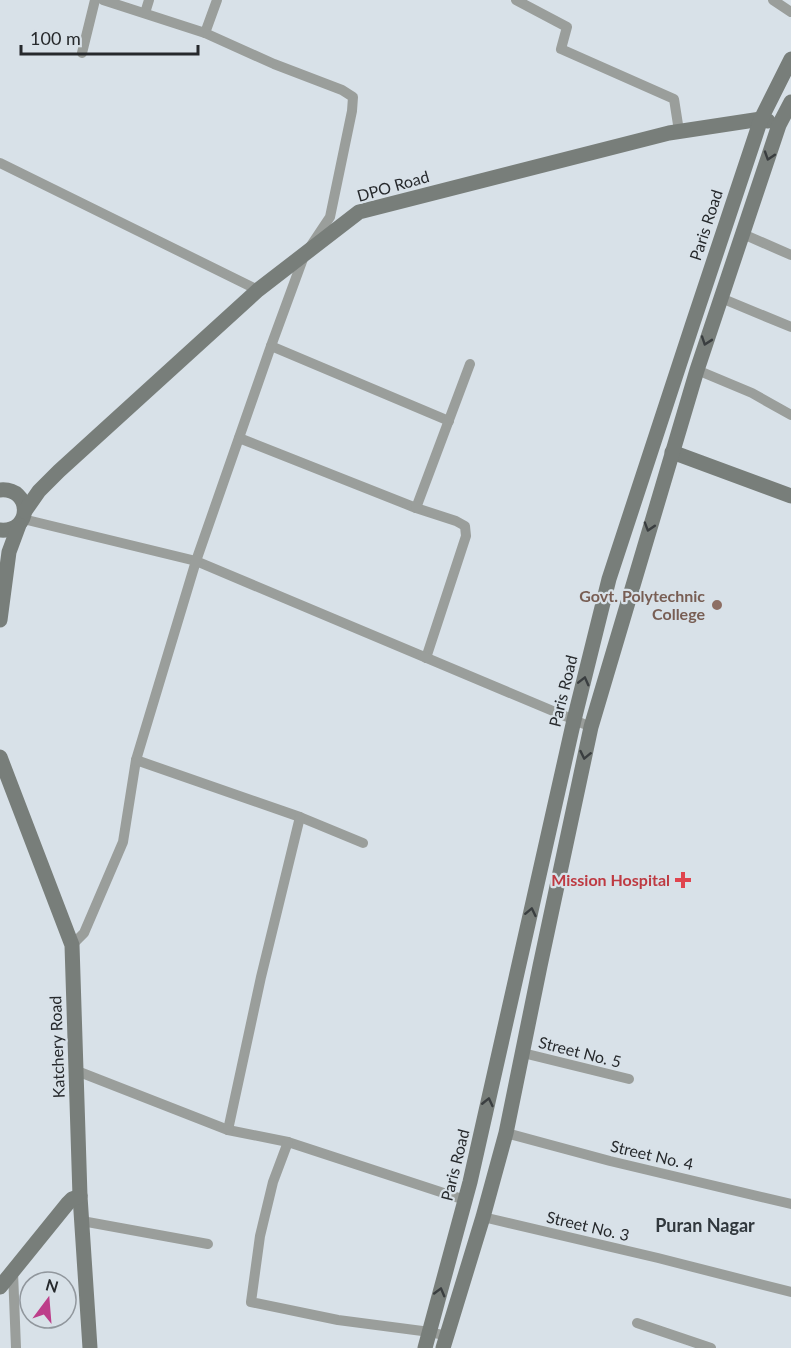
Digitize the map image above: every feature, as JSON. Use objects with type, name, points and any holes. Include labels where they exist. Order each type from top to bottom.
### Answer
[{"type":"main road","name":"Paris Road","points":[[425,1348],[465,1200],[574,720],[609,579],[761,119],[791,59]]},
{"type":"main road","points":[[445,1342],[506,1133],[591,728],[697,370],[779,125],[791,102]]},
{"type":"main road","name":"DPO Road","points":[[0,620],[14,523],[39,491],[258,290],[359,212],[679,131],[761,119],[779,125]]},
{"type":"main road","points":[[672,452],[791,496]]},
{"type":"main road","points":[[0,490],[9,490],[17,494],[24,504],[14,523]]},
{"type":"main road","points":[[17,494],[39,491]]},
{"type":"main road","points":[[609,579],[631,587]]},
{"type":"main road","name":"Katchery Road","points":[[0,757],[72,945],[80,1196],[90,1348]]},
{"type":"main road","points":[[0,1287],[68,1203],[80,1196]]},
{"type":"street","points":[[82,53],[95,0]]},
{"type":"street","points":[[72,945],[84,933],[123,842],[136,760],[196,561],[304,256],[330,217],[353,97],[342,90],[274,64],[205,33],[103,0]]},
{"type":"street","points":[[145,13],[149,0]]},
{"type":"street","points":[[205,33],[217,0]]},
{"type":"street","points":[[516,0],[567,27],[561,49],[674,99],[679,131]]},
{"type":"street","points":[[772,0],[791,12]]},
{"type":"street","points":[[0,163],[258,290]]},
{"type":"street","points":[[743,234],[791,255]]},
{"type":"street","points":[[721,298],[791,327]]},
{"type":"street","points":[[271,346],[449,422]]},
{"type":"street","points":[[416,508],[470,364]]},
{"type":"street","points":[[697,370],[752,393],[791,415]]},
{"type":"street","points":[[239,438],[465,526],[466,531],[426,658]]},
{"type":"street","points":[[14,523],[196,561],[591,728]]},
{"type":"street","points":[[136,760],[300,817],[363,843]]},
{"type":"street","points":[[228,1130],[261,977],[300,817]]},
{"type":"street","name":"Street No. 5","points":[[523,1053],[629,1079]]},
{"type":"street","points":[[76,1071],[228,1130],[288,1142],[465,1200]]},
{"type":"street","name":"Street No. 4","points":[[506,1133],[610,1161],[791,1204]]},
{"type":"street","points":[[288,1142],[273,1182],[261,1236],[251,1302],[338,1320],[430,1332],[445,1342]]},
{"type":"street","name":"Street No. 3","points":[[483,1217],[791,1292]]},
{"type":"street","points":[[82,1221],[208,1244]]},
{"type":"street","points":[[13,1272],[16,1348]]},
{"type":"street","points":[[637,1323],[711,1348]]},
{"type":"place","name":"Govt. Polytechnic College","points":[[717,605]]},
{"type":"place","name":"Mission Hospital","points":[[683,880]]},
{"type":"district","name":"Puran Nagar","points":[[705,1226]]}]
